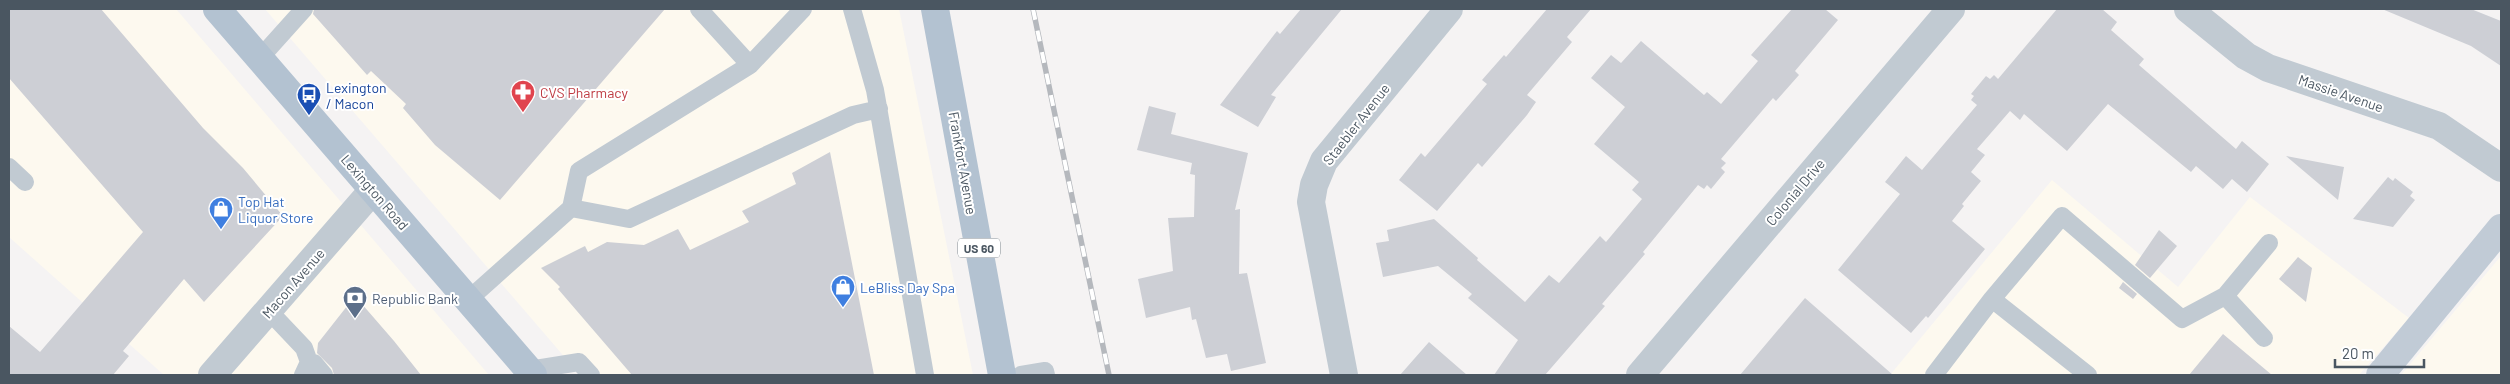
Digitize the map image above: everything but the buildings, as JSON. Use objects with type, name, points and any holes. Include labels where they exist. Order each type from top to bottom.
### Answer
[{"type":"main road","name":"Lexington Road","points":[[217,9],[531,373]]},
{"type":"main road","name":"Frankfort Avenue","points":[[935,9],[1002,375]]},
{"type":"main road","points":[[2380,375],[2501,228]]},
{"type":"street","name":"Staebler Avenue","points":[[1344,375],[1311,202],[1314,185],[1324,161],[1449,9]]},
{"type":"street","name":"Colonial Drive","points":[[1640,375],[1951,9]]},
{"type":"street","name":"Massie Avenue","points":[[2188,9],[2246,56],[2268,68],[2438,126],[2501,168]]},
{"type":"street","name":"Macon Avenue","points":[[212,375],[373,190]]},
{"type":"lane","points":[[260,58],[304,9]]},
{"type":"lane","points":[[701,9],[750,65]]},
{"type":"lane","points":[[468,300],[572,208],[579,171],[750,65],[804,9]]},
{"type":"lane","points":[[852,9],[879,109],[925,375]]},
{"type":"lane","points":[[572,208],[630,218],[853,115],[879,109]]},
{"type":"lane","points":[[9,167],[24,182]]},
{"type":"lane","points":[[1934,375],[1992,298],[2062,216],[2182,319],[2224,296],[2269,243]]},
{"type":"lane","points":[[2224,296],[2264,338]]},
{"type":"lane","points":[[1992,298],[2088,375]]},
{"type":"lane","points":[[268,310],[304,348],[315,372]]},
{"type":"lane","points":[[531,373],[580,362],[591,375]]},
{"type":"lane","points":[[1021,375],[1045,371],[1046,375]]},
{"type":"shaded area","points":[[9,9],[176,9],[489,375],[164,375],[9,237]]},
{"type":"shaded area","points":[[265,9],[899,9],[973,375],[580,375]]},
{"type":"shaded area","points":[[2052,180],[2178,287],[2250,197],[2409,318],[2359,375],[1890,375]]},
{"type":"shaded area","points":[[2501,256],[2501,375],[2401,375]]},
{"type":"railway","points":[[1033,9],[1109,375]]},
{"type":"place","name":"CVS Pharmacy","points":[[523,113]]},
{"type":"place","name":"Lexington / Macon","points":[[309,116]]},
{"type":"place","name":"Top Hat Liquor Store","points":[[221,230]]},
{"type":"place","name":"LeBliss Day Spa","points":[[843,308]]},
{"type":"place","name":"Republic Bank","points":[[355,319]]}]
